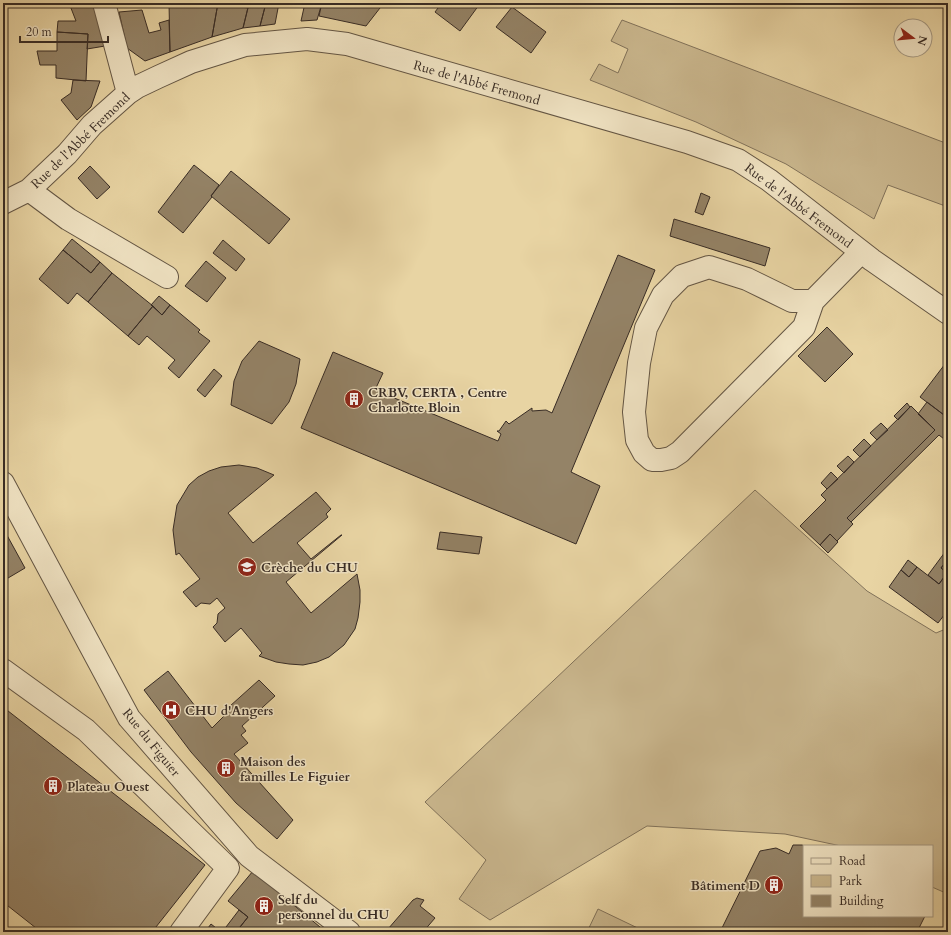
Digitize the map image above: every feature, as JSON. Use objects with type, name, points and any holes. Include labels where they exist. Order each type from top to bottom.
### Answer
[{"type":"street","points":[[104,3],[128,93]]},
{"type":"street","name":"Rue de l'Abbé Fremond","points":[[3,203],[29,190],[67,154],[92,125],[128,93],[137,87],[191,62],[245,45],[307,39],[348,44],[687,142],[738,160],[769,180],[861,252],[948,313]]},
{"type":"street","points":[[29,190],[68,219],[167,277]]},
{"type":"street","points":[[814,301],[792,300],[746,279],[709,268],[682,276],[663,295],[646,328],[639,363],[634,412],[637,440],[644,453],[652,460],[661,460],[671,458],[680,452],[804,327],[814,301],[861,252]]},
{"type":"street","name":"Rue du Figuier","points":[[3,483],[129,718],[249,856],[349,932]]},
{"type":"street","points":[[3,670],[86,730],[228,868],[181,932]]},
{"type":"green space","points":[[622,20],[948,144],[948,207],[888,185],[874,219],[786,164],[696,122],[590,80],[599,64],[618,73],[628,49],[611,41]]},
{"type":"green space","points":[[755,490],[867,591],[936,633],[948,628],[948,894],[933,887],[933,845],[836,845],[785,834],[647,826],[490,920],[459,899],[486,860],[425,802]]},
{"type":"green space","points":[[598,909],[646,932],[587,932]]},
{"type":"building","points":[[69,3],[95,3],[105,46],[87,49],[88,34],[57,32],[58,21],[76,21]]},
{"type":"building","points":[[169,3],[218,3],[212,37],[170,52]]},
{"type":"building","points":[[218,3],[248,8],[243,28],[212,37]]},
{"type":"building","points":[[249,3],[266,3],[260,26],[243,28]]},
{"type":"building","points":[[266,3],[279,3],[275,24],[260,26]]},
{"type":"building","points":[[305,3],[322,3],[317,20],[301,21]]},
{"type":"building","points":[[322,3],[380,3],[377,6],[380,8],[366,26],[319,16]]},
{"type":"building","points":[[431,3],[477,3],[479,5],[460,31],[435,12],[438,8]]},
{"type":"building","points":[[512,7],[546,32],[531,53],[496,27]]},
{"type":"building","points":[[142,10],[149,33],[161,30],[159,23],[169,20],[170,52],[145,61],[127,48],[119,12]]},
{"type":"building","points":[[57,32],[88,34],[86,81],[56,78],[56,65],[40,65],[37,51],[57,51]]},
{"type":"building","points":[[73,80],[100,81],[91,107],[77,120],[61,100],[71,93]]},
{"type":"building","points":[[194,165],[219,185],[211,196],[212,197],[183,233],[158,212]]},
{"type":"building","points":[[90,166],[110,187],[97,199],[78,178]]},
{"type":"building","points":[[231,171],[290,219],[269,244],[211,196]]},
{"type":"building","points":[[701,193],[710,197],[703,215],[695,212]]},
{"type":"building","points":[[674,219],[770,248],[765,266],[670,236]]},
{"type":"building","points":[[72,239],[100,262],[91,273],[63,250]]},
{"type":"building","points":[[223,240],[245,259],[236,271],[213,253]]},
{"type":"building","points":[[63,250],[91,273],[100,262],[112,273],[88,302],[77,293],[68,304],[39,279]]},
{"type":"building","name":"CRBV, CERTA , Centre Charlotte Bloin","points":[[618,255],[655,270],[571,472],[600,486],[576,544],[301,428],[333,352],[383,373],[375,390],[498,441],[501,434],[497,431],[499,431],[506,421],[509,424],[532,408],[532,411],[546,410],[552,413]]},
{"type":"building","points":[[206,261],[226,278],[207,302],[185,286]]},
{"type":"building","points":[[112,273],[153,306],[128,336],[88,302]]},
{"type":"building","points":[[159,296],[170,305],[162,315],[151,305]]},
{"type":"building","points":[[170,305],[200,330],[198,332],[210,341],[179,378],[168,368],[175,360],[147,336],[139,345],[128,336],[153,306],[162,315]]},
{"type":"building","points":[[827,327],[853,354],[825,382],[798,356]]},
{"type":"building","points":[[259,341],[300,359],[296,384],[289,402],[272,424],[231,405],[234,381],[242,361]]},
{"type":"building","points":[[945,364],[948,366],[948,418],[920,397]]},
{"type":"building","points":[[214,369],[222,376],[205,397],[197,390]]},
{"type":"building","points":[[927,402],[948,418],[948,435],[944,439],[939,435],[851,522],[847,518],[935,430],[918,414]]},
{"type":"building","points":[[907,403],[910,407],[898,420],[894,416]]},
{"type":"building","points":[[911,406],[935,430],[847,518],[853,524],[837,541],[830,534],[820,545],[800,526],[826,500],[821,495]]},
{"type":"building","points":[[881,423],[888,430],[877,440],[870,433]]},
{"type":"building","points":[[864,439],[871,446],[860,457],[853,450]]},
{"type":"building","points":[[848,456],[854,462],[844,473],[837,466]]},
{"type":"building","name":"Crèche du CHU","points":[[239,465],[257,468],[274,475],[228,513],[253,543],[316,492],[331,509],[326,514],[328,517],[297,543],[311,559],[342,535],[286,582],[311,613],[357,574],[360,590],[360,602],[355,629],[344,645],[329,657],[317,662],[303,665],[276,662],[259,656],[262,653],[241,628],[225,642],[213,627],[217,623],[218,614],[225,608],[217,598],[210,604],[201,603],[196,607],[183,592],[200,579],[179,553],[176,555],[173,530],[177,505],[189,485],[198,477],[221,467]]},
{"type":"building","points":[[831,472],[838,479],[827,489],[821,483]]},
{"type":"building","points":[[3,528],[25,568],[3,581]]},
{"type":"building","points":[[440,532],[482,537],[479,554],[437,549]]},
{"type":"building","points":[[830,534],[838,542],[828,553],[820,545]]},
{"type":"building","points":[[948,548],[948,559],[941,568],[947,573],[939,584],[928,575]]},
{"type":"building","points":[[948,559],[948,610],[938,623],[889,587],[901,570],[909,577],[917,567],[939,584],[947,573],[941,568]]},
{"type":"building","points":[[908,560],[917,567],[909,577],[901,570]]},
{"type":"building","name":"Maison des familles Le Figuier","points":[[168,671],[212,728],[232,708],[230,706],[259,680],[275,696],[242,726],[246,731],[241,735],[248,743],[234,754],[293,820],[277,839],[236,803],[191,752],[144,690]]},
{"type":"building","name":"Plateau Ouest","points":[[3,707],[205,865],[152,932],[41,932],[3,902]]},
{"type":"building","name":"Bâtiment D","points":[[793,845],[803,845],[803,917],[924,917],[917,932],[720,932],[760,851],[776,848],[789,854]]},
{"type":"building","name":"Self du personnel du CHU","points":[[253,871],[326,932],[236,932],[248,917],[228,901]]},
{"type":"building","points":[[417,898],[424,900],[420,906],[435,918],[423,932],[392,932],[388,929],[413,900]]},
{"type":"building","points":[[239,910],[248,917],[236,932],[233,932],[226,927]]},
{"type":"building","points":[[211,924],[221,932],[205,932]]},
{"type":"building","points":[[226,927],[233,932],[221,932]]},
{"type":"place","name":"CRBV, CERTA , Centre Charlotte Bloin","points":[[354,399]]},
{"type":"place","name":"Crèche du CHU","points":[[247,567]]},
{"type":"place","name":"CHU d'Angers","points":[[171,710]]},
{"type":"place","name":"Maison des familles Le Figuier","points":[[226,768]]},
{"type":"place","name":"Plateau Ouest","points":[[53,786]]},
{"type":"place","name":"Bâtiment D","points":[[774,885]]},
{"type":"place","name":"Self du personnel du CHU","points":[[264,906]]}]
